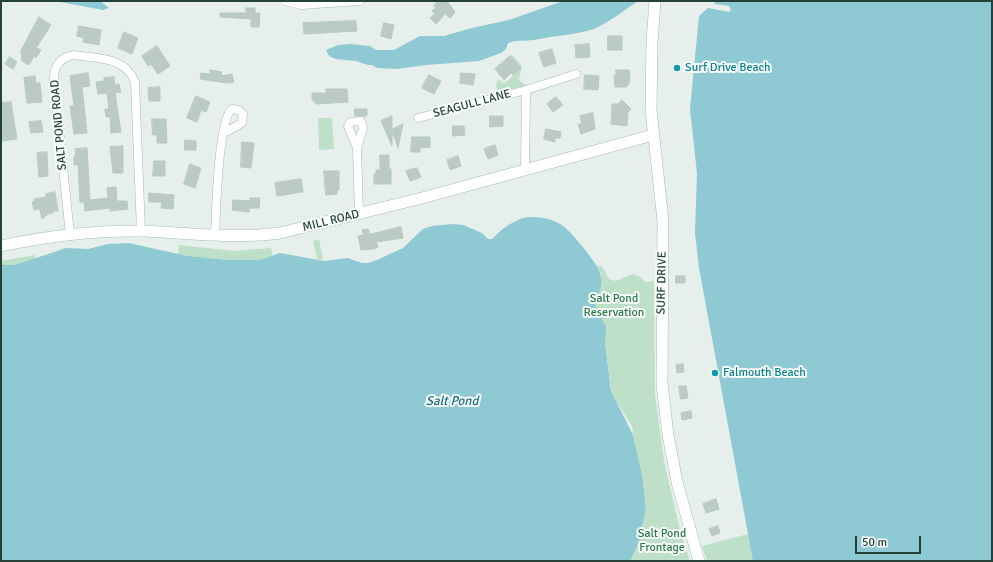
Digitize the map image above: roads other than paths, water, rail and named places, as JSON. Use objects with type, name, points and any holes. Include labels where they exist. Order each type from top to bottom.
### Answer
[{"type":"street","points":[[285,1],[301,5],[359,1]]},
{"type":"street","name":"SURF DRIVE","points":[[655,1],[651,82],[653,135],[663,221],[661,368],[665,410],[677,482],[699,561]]},
{"type":"street","name":"SALT POND ROAD","points":[[70,235],[54,79],[56,68],[61,61],[68,56],[74,55],[119,62],[127,68],[135,82],[141,231]]},
{"type":"street","name":"SEAGULL LANE","points":[[418,118],[526,90],[576,74]]},
{"type":"street","name":"SEAGULL LANE","points":[[525,170],[526,90]]},
{"type":"street","points":[[215,235],[218,172],[224,133]]},
{"type":"street","name":"MILL ROAD","points":[[1,246],[70,235],[141,231],[215,235],[260,235],[277,233],[359,214],[653,135]]},
{"type":"street","points":[[357,148],[359,214]]},
{"type":"water","points":[[55,1],[100,1],[109,8],[103,10]]},
{"type":"water","points":[[563,1],[638,1],[607,22],[593,29],[575,34],[508,43],[506,49],[501,53],[479,61],[397,69],[377,68],[372,65],[356,61],[336,59],[329,56],[326,50],[338,45],[350,44],[370,46],[376,50],[394,50],[420,36],[444,36],[509,20]]},
{"type":"water","points":[[715,1],[992,1],[992,561],[753,561],[699,268],[695,233],[697,173],[690,109],[699,16],[708,8],[729,12],[731,10],[729,6],[715,4]]},
{"type":"water","name":"Salt Pond","points":[[528,217],[548,219],[562,225],[574,236],[586,251],[600,274],[600,292],[595,305],[606,327],[605,342],[611,391],[633,435],[642,475],[646,509],[639,541],[630,561],[1,561],[1,265],[15,265],[66,248],[88,249],[108,244],[129,243],[187,256],[227,260],[260,260],[280,253],[324,261],[348,258],[362,263],[368,263],[403,248],[423,229],[432,226],[453,224],[463,225],[482,233],[488,239],[492,239],[508,225]]},
{"type":"place","name":"Surf Drive Beach","points":[[677,68]]},
{"type":"place","name":"Falmouth Beach","points":[[715,373]]},
{"type":"park label","name":"Salt Pond Reservation","points":[[614,306]]},
{"type":"park label","name":"Salt Pond Frontage","points":[[662,541]]}]
